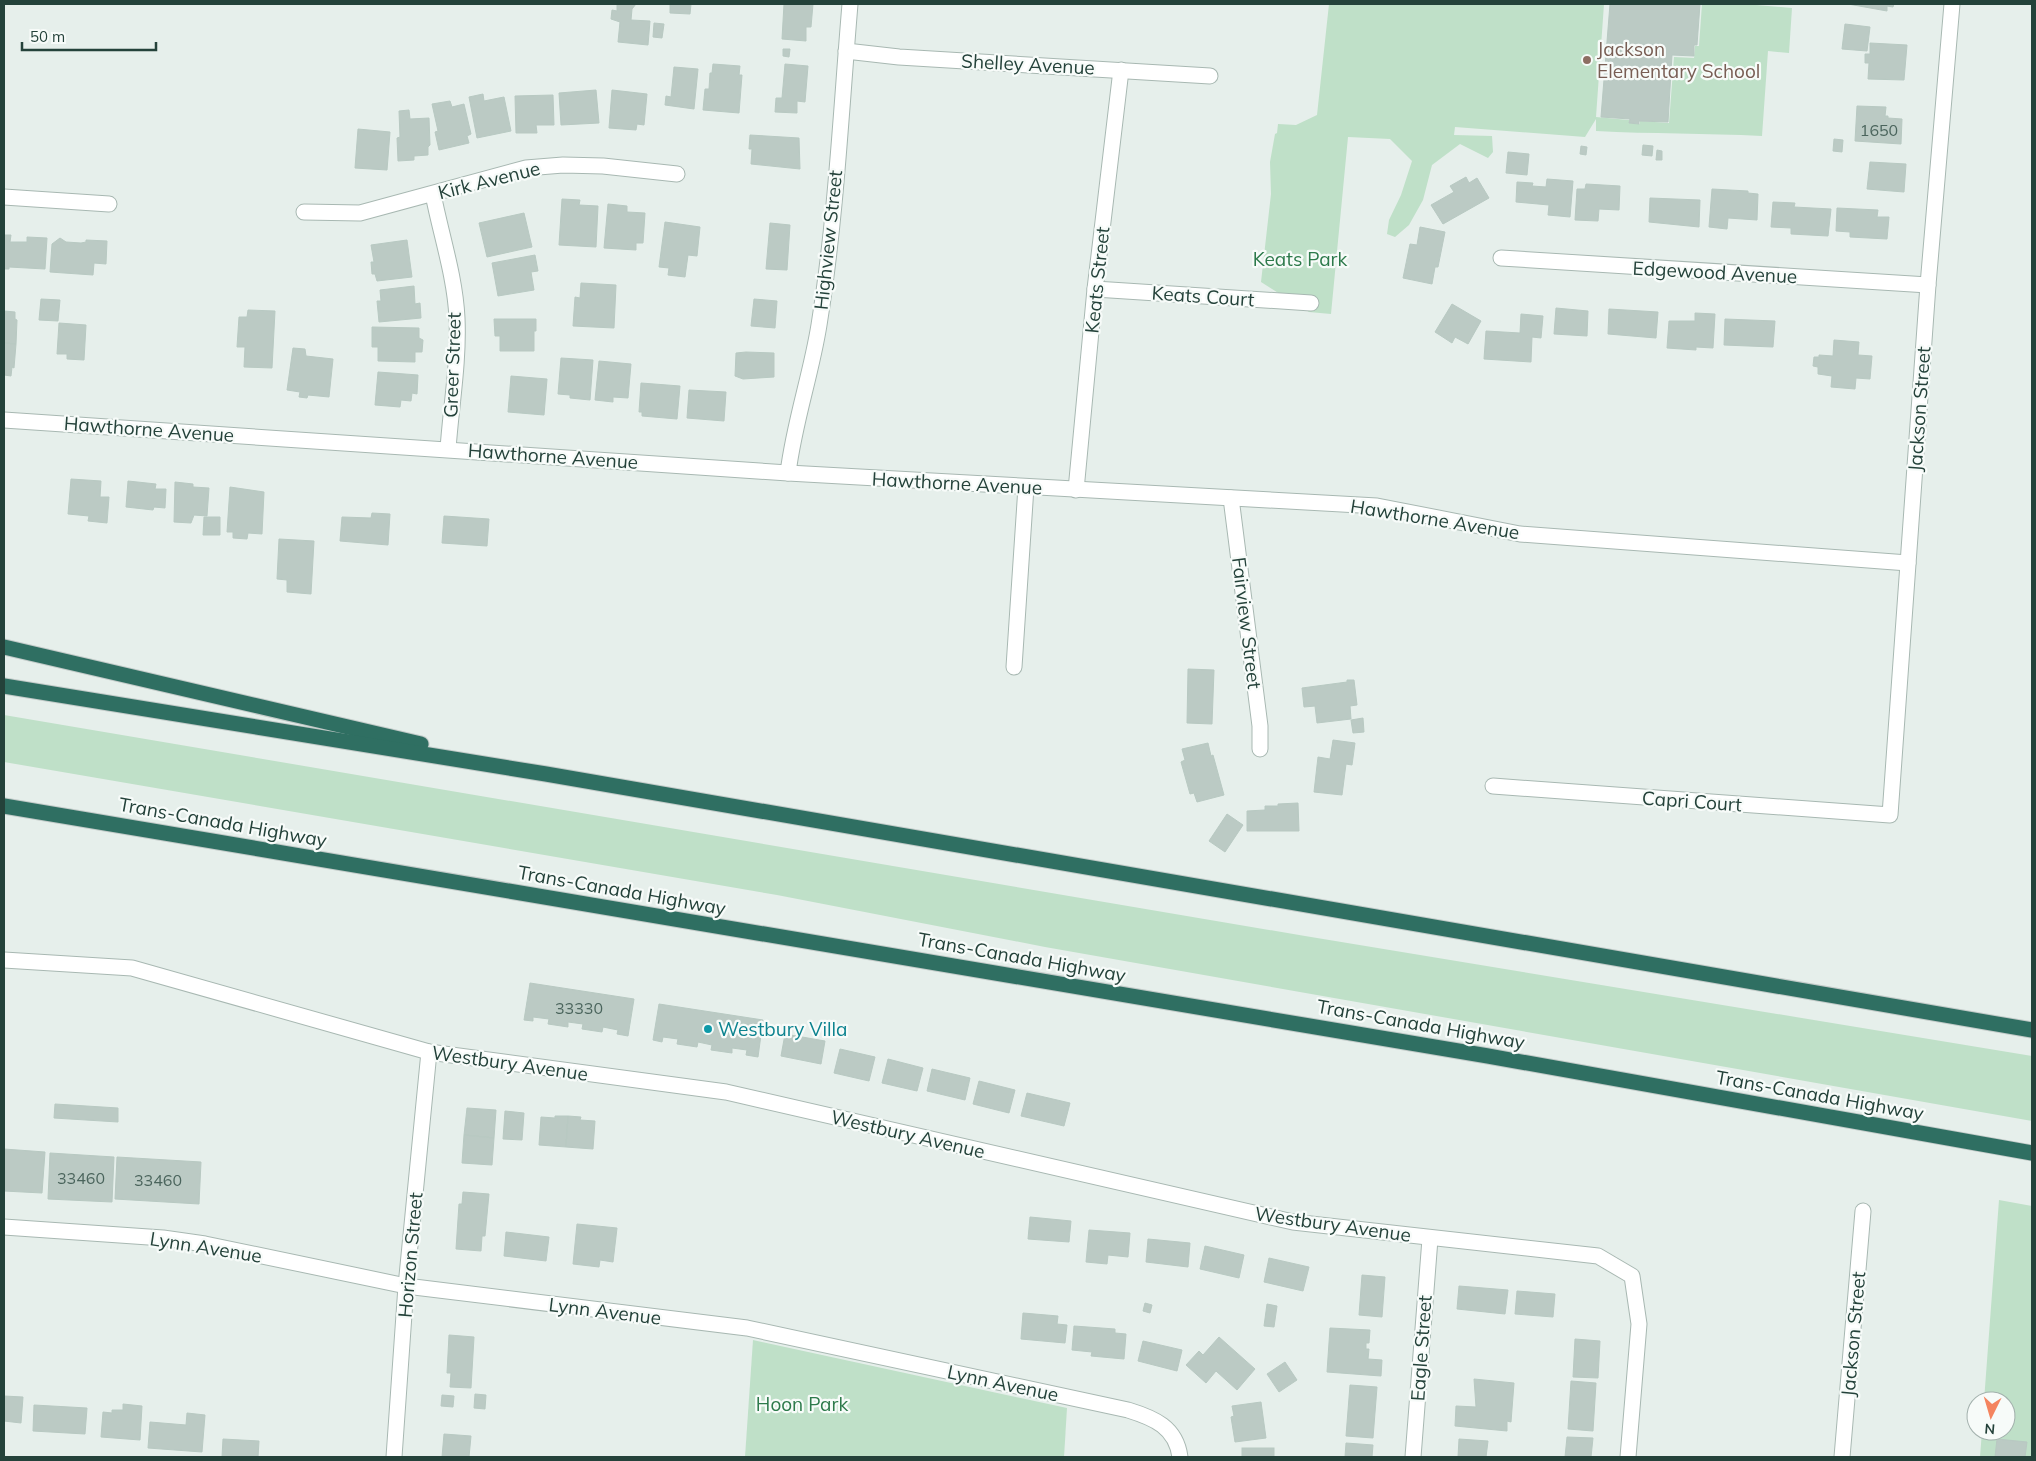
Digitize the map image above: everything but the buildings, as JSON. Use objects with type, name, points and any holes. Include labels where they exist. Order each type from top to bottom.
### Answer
[{"type":"highway","points":[[4,647],[546,774]]},
{"type":"highway","points":[[4,686],[546,774],[2032,1030]]},
{"type":"highway","name":"Trans-Canada Highway","points":[[4,806],[1488,1056],[2032,1153]]},
{"type":"street","name":"Highview Street","points":[[788,473],[791,444],[807,386],[819,324],[836,180],[850,4]]},
{"type":"street","name":"Jackson Street","points":[[1890,815],[1928,285],[1952,4]]},
{"type":"street","name":"Shelley Avenue","points":[[846,51],[898,57],[1210,76]]},
{"type":"street","name":"Keats Street","points":[[1076,490],[1095,289],[1121,70]]},
{"type":"street","name":"Kirk Avenue","points":[[304,212],[360,213],[526,168],[563,165],[603,166],[677,174]]},
{"type":"street","name":"Greer Street","points":[[433,194],[451,274],[457,319],[448,449]]},
{"type":"street","points":[[4,197],[109,204]]},
{"type":"street","name":"Edgewood Avenue","points":[[1501,258],[1928,285]]},
{"type":"street","name":"Keats Court","points":[[1095,289],[1311,304]]},
{"type":"street","name":"Hawthorne Avenue","points":[[4,420],[788,473],[1377,506],[1520,534],[1908,563]]},
{"type":"street","points":[[1014,667],[1026,487]]},
{"type":"street","name":"Fairview Street","points":[[1231,498],[1260,726],[1260,748]]},
{"type":"street","name":"Capri Court","points":[[1493,786],[1890,815]]},
{"type":"street","name":"Westbury Avenue","points":[[4,960],[132,968],[429,1052],[726,1092],[1293,1222],[1598,1256],[1632,1276],[1639,1324],[1628,1457]]},
{"type":"street","name":"Horizon Street","points":[[394,1457],[406,1286],[429,1052]]},
{"type":"street","name":"Jackson Street","points":[[1842,1457],[1863,1211]]},
{"type":"street","name":"Lynn Avenue","points":[[4,1227],[163,1238],[205,1244],[406,1286],[747,1328],[1046,1392],[1150,1417],[1166,1427],[1179,1449],[1180,1457]]},
{"type":"street","name":"Eagle Street","points":[[1412,1457],[1430,1238]]},
{"type":"green space","name":"Jackson Elementary School","points":[[1329,4],[1604,4],[1596,117],[1629,120],[1629,123],[1640,124],[1640,121],[1669,123],[1674,57],[1694,58],[1695,46],[1699,46],[1702,4],[1744,4],[1792,8],[1789,53],[1768,51],[1762,136],[1596,131],[1596,119],[1585,137],[1455,127],[1454,135],[1492,136],[1493,152],[1488,158],[1460,144],[1432,165],[1423,200],[1409,225],[1395,237],[1387,234],[1389,220],[1401,195],[1412,161],[1390,139],[1348,137],[1331,314],[1309,312],[1261,282],[1271,194],[1270,162],[1275,134],[1277,133],[1278,124],[1296,125],[1317,115]]},
{"type":"green space","points":[[4,715],[1305,936],[2032,1056],[2032,1121],[1045,947],[777,895],[4,762]]},
{"type":"green space","points":[[1999,1200],[2032,1206],[2032,1457],[1980,1457],[1981,1441],[2016,1441],[2016,1391],[1985,1391]]},
{"type":"green space","name":"Hoon Park","points":[[753,1340],[1067,1408],[1064,1457],[745,1457]]},
{"type":"place","name":"Jackson Elementary School","points":[[1587,60]]},
{"type":"place","name":"Westbury Villa","points":[[708,1029]]},
{"type":"park label","name":"Keats Park","points":[[1300,259]]}]
